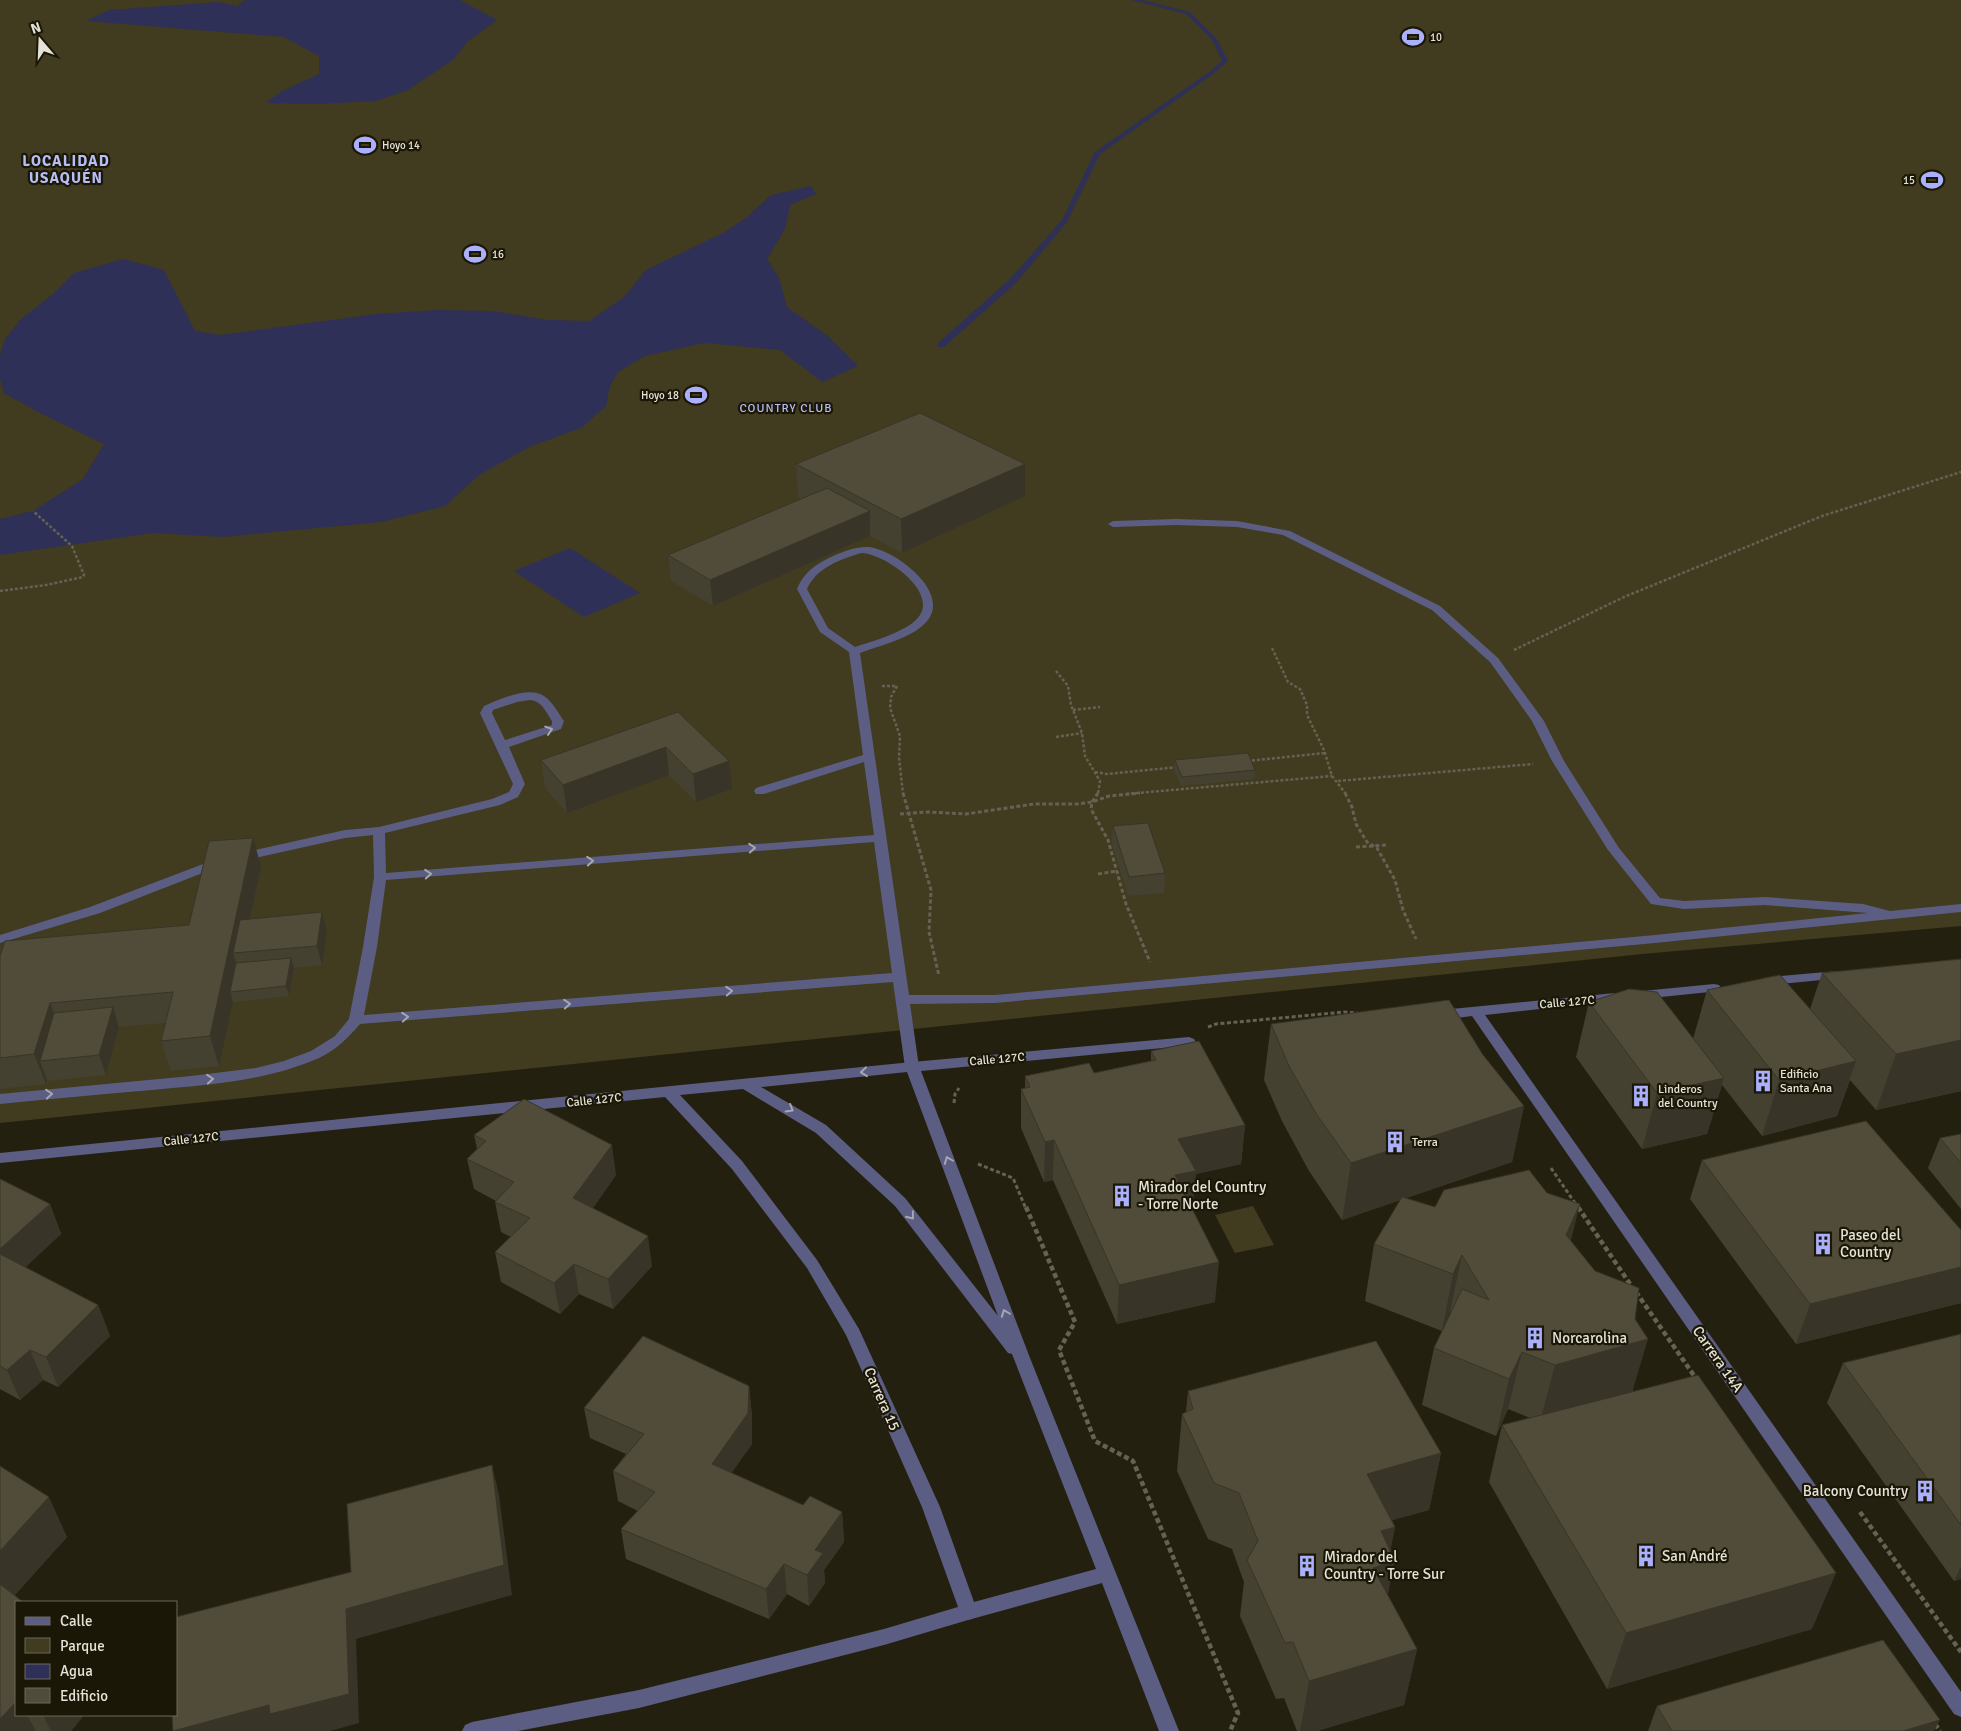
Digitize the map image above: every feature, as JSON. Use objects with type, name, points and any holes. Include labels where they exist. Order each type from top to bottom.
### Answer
[{"type":"street","points":[[1114,524],[1176,522],[1237,524],[1286,533],[1436,608],[1494,660],[1538,721],[1558,760],[1614,850],[1648,893],[1656,900],[1684,905],[1765,901],[1863,908],[1900,916]]},
{"type":"street","points":[[861,550],[875,551],[908,571],[924,590],[929,599],[929,608],[924,618],[908,629],[854,651],[837,641],[824,630],[802,588],[810,573],[848,553],[861,550]]},
{"type":"street","points":[[854,651],[912,1067],[1022,1358],[1169,1731]]},
{"type":"street","points":[[0,940],[92,911],[151,889],[188,872],[223,861],[345,834],[379,831],[496,802],[514,794],[519,784],[486,713],[488,708],[527,696],[535,696],[541,698],[558,721],[557,727],[502,744]]},
{"type":"street","points":[[760,791],[869,757]]},
{"type":"street","points":[[0,1099],[246,1076],[290,1064],[323,1050],[342,1038],[351,1030],[356,1020],[370,947],[380,877],[379,831]]},
{"type":"street","points":[[380,877],[880,838]]},
{"type":"street","points":[[902,1000],[995,999],[1900,916],[1961,908]]},
{"type":"street","points":[[1765,981],[1853,973]]},
{"type":"street","points":[[356,1020],[900,977]]},
{"type":"street","name":"Calle 127C","points":[[1430,1016],[1714,988]]},
{"type":"street","name":"Carrera 14A","points":[[1475,1011],[1961,1708]]},
{"type":"street","name":"Calle 127C","points":[[0,1158],[912,1067],[1188,1042]]},
{"type":"street","points":[[747,1084],[821,1129],[900,1202],[1022,1358]]},
{"type":"street","name":"Carrera 15","points":[[669,1092],[743,1172],[812,1264],[853,1333],[931,1507],[968,1612]]},
{"type":"street","points":[[472,1731],[639,1699],[884,1637],[1108,1574]]},
{"type":"path","points":[[1494,660],[1624,597],[1822,516],[1961,472]]},
{"type":"path","points":[[0,592],[83,578],[84,575],[72,546],[33,511]]},
{"type":"path","points":[[1272,648],[1288,682],[1300,689],[1307,705],[1307,715],[1325,754],[1332,776],[1342,787],[1352,807],[1356,824],[1367,842],[1377,848],[1395,880],[1403,910],[1425,960]]},
{"type":"path","points":[[1056,671],[1068,686],[1073,710],[1082,733],[1085,756],[1100,781],[1098,796],[1092,802],[1091,809],[1108,840],[1126,904],[1149,957],[1156,985]]},
{"type":"path","points":[[859,686],[897,686],[891,696],[890,708],[900,736],[899,758],[902,786],[931,890],[929,932],[946,1001]]},
{"type":"path","points":[[1073,710],[1100,707]]},
{"type":"path","points":[[1056,737],[1082,733]]},
{"type":"path","points":[[1241,761],[1325,754]]},
{"type":"path","points":[[1337,781],[1558,760]]},
{"type":"path","points":[[1095,772],[1107,774],[1184,766]]},
{"type":"path","points":[[877,815],[940,812],[966,814],[1034,804],[1078,804],[1092,802],[1109,796],[1332,776]]},
{"type":"path","points":[[1108,840],[1117,838]]},
{"type":"path","points":[[1356,847],[1387,845]]},
{"type":"path","points":[[1098,874],[1117,872]]},
{"type":"path","points":[[1201,1029],[1216,1024],[1344,1012],[1362,1014]]},
{"type":"path","points":[[956,1112],[955,1094],[964,1083]]},
{"type":"path","points":[[974,1157],[978,1166],[1013,1178],[1075,1322],[1059,1350],[1066,1368],[1095,1441],[1133,1461],[1238,1713],[1230,1731]]},
{"type":"path","points":[[1548,1163],[1697,1380]]},
{"type":"path","points":[[1857,1508],[1961,1652]]},
{"type":"path","points":[[1929,1716],[1940,1731]]},
{"type":"green space","name":"COUNTRY CLUB","points":[[0,0],[1961,0],[1961,926],[1642,954],[0,1123]]},
{"type":"green space","points":[[1253,1206],[1274,1245],[1235,1253],[1215,1215]]},
{"type":"water","points":[[245,0],[460,0],[497,20],[468,41],[453,60],[408,90],[376,101],[318,104],[266,103],[282,91],[319,74],[319,56],[284,37],[86,21],[109,10],[218,2],[237,6]]},
{"type":"water","points":[[811,186],[816,194],[790,205],[785,229],[767,259],[779,278],[787,307],[829,337],[858,366],[822,382],[780,350],[704,343],[645,356],[618,372],[610,386],[606,406],[581,428],[531,446],[479,475],[445,506],[381,522],[223,537],[153,533],[0,555],[0,519],[33,511],[83,479],[104,444],[4,393],[0,379],[0,355],[5,339],[21,319],[52,295],[74,273],[123,259],[164,270],[195,331],[220,335],[376,314],[437,310],[493,311],[548,320],[589,321],[624,297],[646,270],[725,232],[747,217],[771,195]]},
{"type":"water","points":[[570,548],[640,593],[584,617],[514,571]]},
{"type":"building","points":[[920,413],[1025,464],[901,519],[796,464]]},
{"type":"building","points":[[827,488],[870,511],[710,580],[668,555]]},
{"type":"building","points":[[678,712],[729,761],[693,774],[666,747],[563,785],[541,760]]},
{"type":"building","points":[[1248,753],[1255,770],[1182,777],[1175,760]]},
{"type":"building","points":[[1148,823],[1165,873],[1129,877],[1113,826]]},
{"type":"building","points":[[253,838],[210,1036],[161,1041],[173,992],[50,1003],[34,1054],[0,1058],[0,956],[5,941],[189,925],[209,841]]},
{"type":"building","points":[[322,912],[317,946],[233,953],[240,920]]},
{"type":"building","points":[[291,958],[286,986],[230,992],[236,963]]},
{"type":"building","points":[[1961,959],[1961,1040],[1896,1054],[1822,973]]},
{"type":"building","points":[[1780,975],[1856,1061],[1779,1080],[1707,990]]},
{"type":"building","points":[[1629,989],[1657,992],[1724,1078],[1657,1093],[1589,1002]]},
{"type":"building","points":[[1449,1000],[1483,1055],[1524,1106],[1351,1163],[1317,1115],[1289,1066],[1271,1024]]},
{"type":"building","points":[[113,1007],[99,1055],[40,1061],[54,1013]]},
{"type":"building","name":"Mirador del Country - Torre Norte","points":[[1199,1041],[1245,1125],[1178,1139],[1196,1171],[1175,1175],[1219,1262],[1119,1285],[1054,1140],[1045,1142],[1021,1089],[1030,1087],[1025,1076],[1089,1063],[1094,1073],[1156,1060],[1151,1051]]},
{"type":"building","points":[[524,1099],[612,1145],[573,1198],[648,1236],[608,1279],[574,1264],[554,1283],[495,1252],[530,1218],[495,1202],[514,1182],[467,1159],[486,1141],[474,1135]]},
{"type":"building","name":"Paseo del Country","points":[[1866,1121],[1961,1230],[1961,1267],[1810,1304],[1702,1160]]},
{"type":"building","points":[[1961,1134],[1961,1163],[1940,1138]]},
{"type":"building","points":[[1529,1170],[1547,1193],[1580,1204],[1566,1235],[1595,1271],[1639,1288],[1635,1319],[1648,1339],[1555,1365],[1522,1352],[1509,1379],[1434,1348],[1462,1289],[1489,1300],[1462,1255],[1453,1274],[1374,1244],[1402,1197],[1435,1207],[1444,1190]]},
{"type":"building","points":[[0,1179],[50,1204],[0,1249]]},
{"type":"building","points":[[0,1254],[98,1305],[46,1357],[30,1350],[7,1370],[0,1366]]},
{"type":"building","points":[[1961,1334],[1961,1525],[1843,1363]]},
{"type":"building","points":[[643,1336],[749,1386],[748,1413],[712,1464],[803,1505],[810,1496],[842,1512],[815,1550],[823,1553],[807,1575],[784,1564],[766,1589],[621,1529],[655,1492],[613,1471],[644,1434],[584,1408]]},
{"type":"building","name":"Mirador del Country - Torre Sur","points":[[1376,1341],[1441,1453],[1367,1474],[1395,1527],[1381,1531],[1395,1561],[1373,1568],[1417,1649],[1309,1681],[1293,1642],[1285,1643],[1247,1560],[1258,1541],[1239,1493],[1214,1483],[1182,1414],[1193,1409],[1188,1391]]},
{"type":"building","points":[[1698,1375],[1836,1573],[1626,1633],[1502,1425]]},
{"type":"building","points":[[492,1465],[504,1565],[346,1609],[349,1694],[270,1714],[269,1705],[173,1731],[172,1716],[178,1716],[178,1616],[351,1572],[347,1504]]},
{"type":"building","points":[[0,1466],[49,1497],[0,1551]]},
{"type":"building","points":[[0,1584],[22,1601],[15,1601],[15,1703],[0,1719]]},
{"type":"building","points":[[1883,1640],[1940,1720],[1903,1731],[1672,1731],[1657,1706]]},
{"type":"waterway","points":[[941,345],[1013,281],[1065,221],[1097,153],[1211,73],[1225,61],[1215,40],[1188,13],[1135,0]]},
{"type":"place","name":"10","points":[[1413,37]]},
{"type":"place","name":"Hoyo 14","points":[[365,145]]},
{"type":"place","name":"15","points":[[1932,180]]},
{"type":"place","name":"16","points":[[475,254]]},
{"type":"place","name":"Hoyo 18","points":[[696,395]]},
{"type":"place","name":"Edificio Santa Ana","points":[[1763,1081]]},
{"type":"place","name":"Linderos del Country","points":[[1641,1096]]},
{"type":"place","name":"Terra","points":[[1395,1142]]},
{"type":"place","name":"Mirador del Country - Torre Norte","points":[[1122,1196]]},
{"type":"place","name":"Paseo del Country","points":[[1823,1244]]},
{"type":"place","name":"Norcarolina","points":[[1535,1338]]},
{"type":"place","name":"Balcony Country","points":[[1925,1491]]},
{"type":"place","name":"San André","points":[[1646,1556]]},
{"type":"place","name":"Mirador del Country - Torre Sur","points":[[1307,1566]]},
{"type":"district","name":"LOCALIDAD USAQUÉN","points":[[66,170]]},
{"type":"district","name":"COUNTRY CLUB","points":[[786,408]]}]
